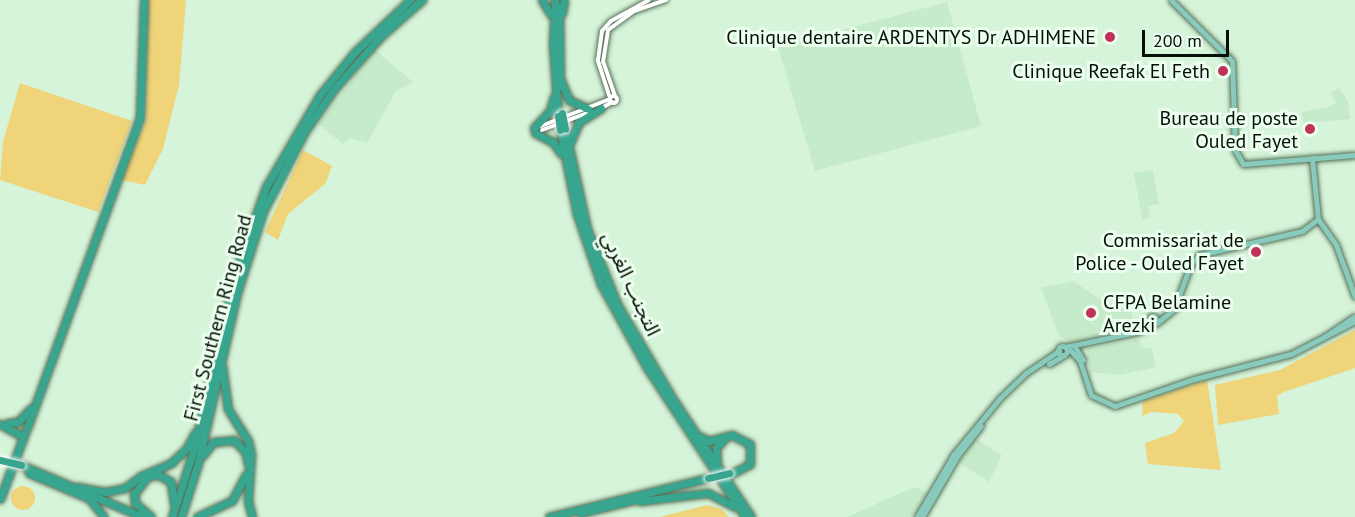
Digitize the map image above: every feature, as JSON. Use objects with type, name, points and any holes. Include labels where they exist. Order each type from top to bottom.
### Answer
[{"type":"highway","points":[[0,492],[136,120],[142,0]]},
{"type":"highway","points":[[0,499],[22,430],[140,117],[142,0]]},
{"type":"highway","name":"First Southern Ring Road","points":[[176,516],[203,414],[235,274],[266,187],[320,95],[392,14],[409,0]]},
{"type":"highway","name":"First Southern Ring Road","points":[[176,516],[198,462],[222,353],[263,210],[298,143],[362,56],[422,0]]},
{"type":"highway","points":[[542,0],[550,10],[556,44]]},
{"type":"highway","name":"التجنب الغربي","points":[[557,0],[557,74],[567,172],[592,263],[615,312],[646,366],[744,517]]},
{"type":"highway","points":[[556,44],[564,0]]},
{"type":"highway","points":[[557,74],[567,98],[588,108]]},
{"type":"highway","points":[[557,74],[552,106],[538,129],[557,146],[567,172]]},
{"type":"highway","points":[[569,154],[575,126],[601,108]]},
{"type":"highway","name":"التجنب الغربي","points":[[562,129],[580,204],[602,272],[637,341],[681,411],[728,475],[751,517]]},
{"type":"highway","points":[[222,353],[223,394],[251,454],[248,501],[252,517]]},
{"type":"highway","points":[[4,423],[21,420],[30,408]]},
{"type":"highway","points":[[681,411],[707,441],[732,435],[750,444],[750,464],[728,475]]},
{"type":"highway","points":[[77,487],[116,490],[171,463],[187,448],[203,414]]},
{"type":"highway","points":[[4,423],[22,430]]},
{"type":"highway","points":[[549,517],[728,475],[743,469],[750,456],[746,443],[734,437],[722,440],[715,452],[728,475]]},
{"type":"highway","points":[[197,517],[232,501],[245,481],[248,462],[240,445],[222,439],[207,448],[198,462]]},
{"type":"highway","points":[[0,462],[77,487],[143,517]]},
{"type":"highway","points":[[21,468],[132,517]]},
{"type":"highway","points":[[151,517],[135,503],[134,494],[141,481],[153,474],[164,476],[173,485],[176,516]]},
{"type":"highway","points":[[566,517],[708,479]]},
{"type":"highway","points":[[611,506],[708,493],[728,501],[744,517]]},
{"type":"highway","points":[[89,498],[104,517]]},
{"type":"main road","points":[[1171,0],[1232,60],[1235,153],[1243,164],[1355,155]]},
{"type":"main road","points":[[1312,158],[1318,219],[1336,245],[1355,297]]},
{"type":"main road","points":[[920,517],[954,454],[1000,398],[1026,373],[1059,351],[1132,333],[1153,320],[1169,314],[1199,255],[1302,231],[1318,219]]},
{"type":"main road","points":[[1073,349],[1083,360],[1093,393],[1107,402],[1119,402],[1177,381],[1300,347],[1355,316]]},
{"type":"main road","points":[[1073,349],[1080,361],[1091,395],[1115,406],[1194,379],[1276,359],[1355,324]]},
{"type":"main road","points":[[1073,349],[1083,360]]},
{"type":"main road","points":[[920,517],[958,454],[1002,401],[1027,376],[1073,349]]},
{"type":"street","points":[[610,100],[598,60],[602,31],[618,16],[649,0]]},
{"type":"street","points":[[538,129],[610,100],[616,101],[603,62],[608,30],[634,11],[666,0]]},
{"type":"street","points":[[538,129],[601,108],[610,100]]},
{"type":"shaded area","points":[[148,0],[186,0],[179,85],[163,149],[145,185],[121,180],[146,120]]},
{"type":"shaded area","points":[[947,2],[981,126],[815,171],[778,47]]},
{"type":"shaded area","points":[[375,50],[413,82],[396,91],[367,143],[351,138],[343,144],[318,124]]},
{"type":"shaded area","points":[[20,83],[132,121],[98,212],[0,180],[3,142]]},
{"type":"shaded area","points":[[1339,88],[1348,101],[1350,119],[1303,123],[1302,112],[1329,107],[1336,102],[1331,93]]},
{"type":"shaded area","points":[[303,150],[332,166],[325,184],[288,214],[278,240],[265,232]]},
{"type":"shaded area","points":[[1153,170],[1159,204],[1148,206],[1150,218],[1142,219],[1134,173]]},
{"type":"shaded area","name":"CFPA Belamine Arezki","points":[[1073,281],[1100,299],[1132,312],[1133,325],[1075,344],[1059,336],[1041,288]]},
{"type":"shaded area","points":[[1355,330],[1355,368],[1277,396],[1279,414],[1218,425],[1215,385],[1280,370]]},
{"type":"shaded area","points":[[1139,339],[1141,347],[1152,348],[1156,367],[1120,375],[1090,372],[1087,348]]},
{"type":"shaded area","points":[[1207,380],[1221,470],[1148,464],[1145,443],[1174,433],[1184,421],[1178,414],[1152,412],[1142,416],[1143,401]]},
{"type":"shaded area","points":[[976,439],[1002,455],[989,482],[958,462]]},
{"type":"shaded area","points":[[23,486],[31,490],[35,498],[31,506],[23,510],[15,506],[11,498],[15,490]]},
{"type":"shaded area","points":[[914,487],[927,492],[914,517],[847,517]]},
{"type":"shaded area","points":[[707,505],[721,509],[729,517],[660,517]]},
{"type":"place","name":"Clinique dentaire ARDENTYS Dr ADHIMENE","points":[[1110,37]]},
{"type":"place","name":"Clinique Reefak El Feth","points":[[1223,71]]},
{"type":"place","name":"Bureau de poste Ouled Fayet","points":[[1310,129]]},
{"type":"place","name":"Commissariat de Police - Ouled Fayet","points":[[1256,252]]},
{"type":"place","name":"CFPA Belamine Arezki","points":[[1091,313]]}]
